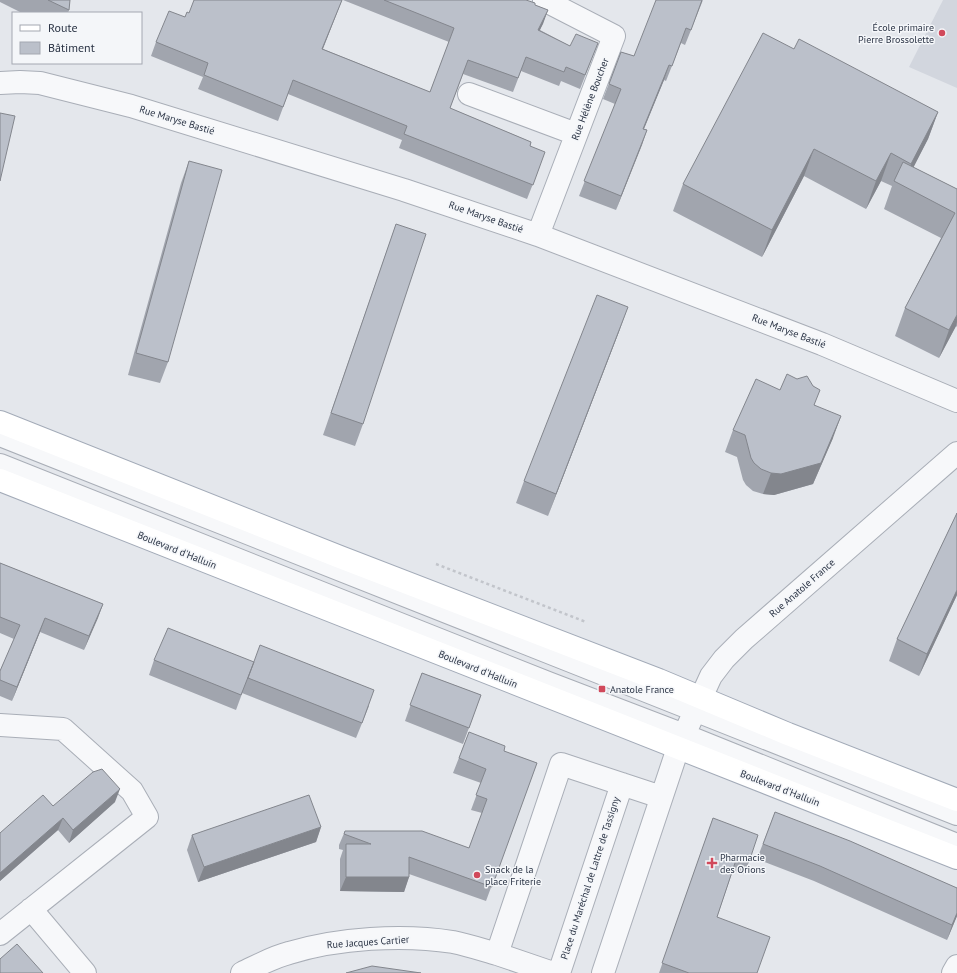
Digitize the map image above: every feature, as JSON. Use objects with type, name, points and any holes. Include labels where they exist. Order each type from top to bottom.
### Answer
[{"type":"main road","points":[[0,422],[698,704],[957,800]]},
{"type":"main road","name":"Boulevard d'Halluin","points":[[0,480],[681,742],[957,858]]},
{"type":"street","name":"Rue Hélène Boucher","points":[[538,235],[614,36],[544,0]]},
{"type":"street","name":"Rue Maryse Bastié","points":[[0,83],[40,83],[131,106],[404,190],[538,235],[822,344],[957,401]]},
{"type":"street","points":[[469,94],[576,134]]},
{"type":"street","points":[[0,436],[202,515],[420,603],[698,704],[957,814]]},
{"type":"street","name":"Rue Anatole France","points":[[681,742],[711,676],[724,659],[744,639],[957,453]]},
{"type":"street","points":[[0,465],[541,680],[681,742],[957,845]]},
{"type":"street","points":[[0,725],[62,729],[132,791],[147,817],[0,934]]},
{"type":"street","points":[[603,973],[681,742]]},
{"type":"street","name":"Place du Maréchal de Lattre de Tassigny","points":[[497,954],[561,764],[662,797]]},
{"type":"street","name":"Place du Maréchal de Lattre de Tassigny","points":[[559,973],[622,784]]},
{"type":"street","points":[[31,909],[85,973]]},
{"type":"street","name":"Rue Jacques Cartier","points":[[242,973],[288,953],[317,946],[377,939],[410,939],[453,942],[497,954]]},
{"type":"street","points":[[497,954],[553,973]]},
{"type":"street","points":[[953,973],[957,966]]},
{"type":"shaded area","name":"École primaire Pierre Brossolette","points":[[943,0],[957,0],[957,88],[909,67]]},
{"type":"building","points":[[48,0],[70,0],[69,10]]},
{"type":"building","points":[[194,0],[342,0],[322,49],[430,92],[454,28],[384,0],[526,0],[548,10],[538,30],[570,46],[576,34],[598,43],[585,75],[566,67],[564,72],[526,57],[518,78],[468,60],[450,108],[531,142],[530,146],[545,152],[533,185],[404,134],[407,126],[293,80],[283,107],[204,75],[208,63],[156,42],[169,11],[185,17],[187,12],[189,13]]},
{"type":"building","points":[[656,0],[702,0],[691,30],[686,28],[672,66],[669,65],[643,129],[647,130],[621,196],[584,181],[621,89],[609,84],[621,52],[634,56]]},
{"type":"building","points":[[763,33],[794,49],[799,39],[938,112],[911,164],[891,153],[876,181],[814,149],[772,230],[683,184]]},
{"type":"building","points":[[0,113],[15,116],[0,181]]},
{"type":"building","points":[[189,161],[222,170],[168,362],[136,353]]},
{"type":"building","points":[[903,162],[957,189],[957,315],[949,330],[905,308],[955,213],[894,181]]},
{"type":"building","points":[[396,224],[426,234],[363,424],[331,413]]},
{"type":"building","points":[[597,295],[628,307],[556,494],[524,481]]},
{"type":"building","points":[[787,374],[797,379],[807,376],[813,386],[820,390],[814,405],[841,416],[821,463],[781,474],[771,473],[761,469],[754,463],[751,458],[745,435],[733,430],[756,379],[780,390]]},
{"type":"building","points":[[957,513],[957,590],[927,654],[897,639]]},
{"type":"building","points":[[0,563],[103,604],[89,636],[45,618],[17,687],[0,680],[0,671],[20,625],[0,617]]},
{"type":"building","points":[[168,628],[254,662],[241,695],[154,660]]},
{"type":"building","points":[[260,645],[374,690],[362,723],[248,678]]},
{"type":"building","points":[[422,673],[481,695],[469,728],[410,705]]},
{"type":"building","points":[[469,732],[505,746],[504,751],[537,763],[492,887],[409,857],[409,877],[346,877],[346,844],[371,844],[344,834],[345,831],[422,831],[469,848],[487,799],[476,795],[486,769],[459,758]]},
{"type":"building","points":[[102,769],[120,789],[73,830],[63,818],[0,873],[0,833],[43,795],[53,806],[93,772]]},
{"type":"building","points":[[309,795],[321,827],[204,867],[192,835]]},
{"type":"building","points":[[775,812],[850,841],[957,888],[957,913],[952,925],[820,866],[763,844]]},
{"type":"building","points":[[713,818],[758,835],[749,862],[737,857],[717,917],[770,937],[757,973],[689,973],[662,963]]},
{"type":"building","points":[[17,944],[43,973],[0,973],[0,959]]},
{"type":"building","points":[[372,966],[421,973],[346,973]]},
{"type":"place","name":"École primaire Pierre Brossolette","points":[[942,33]]},
{"type":"place","name":"Anatole France","points":[[602,689]]},
{"type":"place","name":"Pharmacie des Orions","points":[[712,863]]},
{"type":"place","name":"Snack de la place Friterie","points":[[477,875]]}]
